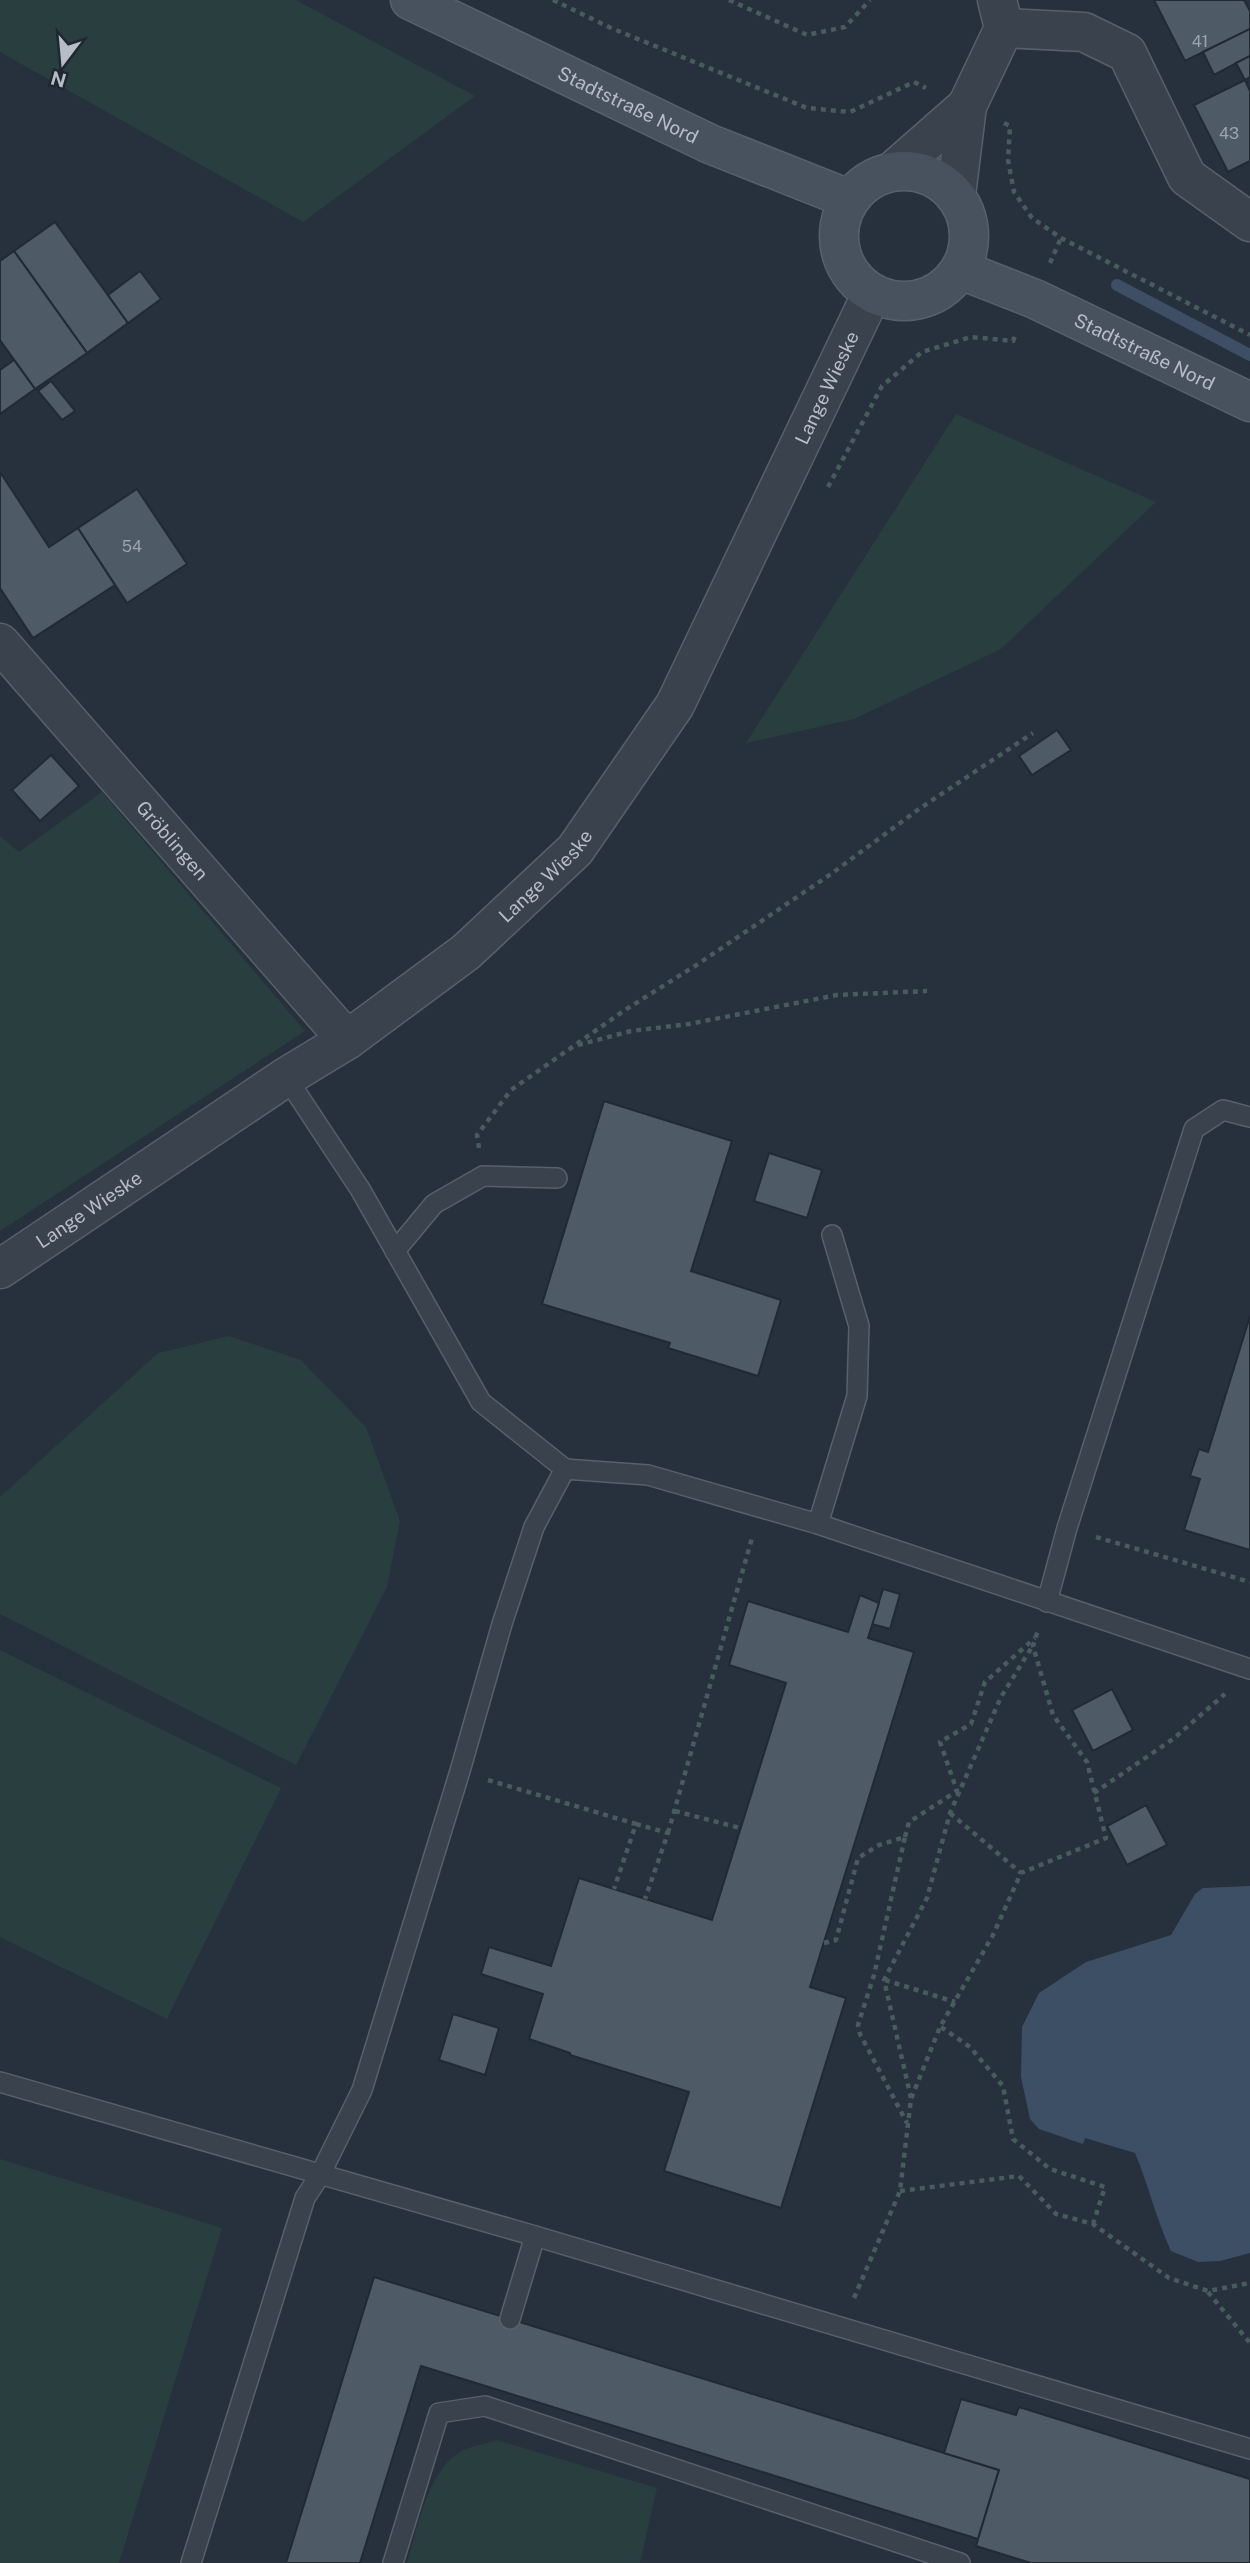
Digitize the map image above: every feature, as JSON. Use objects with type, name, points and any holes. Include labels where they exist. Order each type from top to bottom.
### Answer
[{"type":"main road","name":"Stadtstraße Nord","points":[[410,0],[710,144],[849,199]]},
{"type":"main road","points":[[893,171],[928,174],[956,195],[968,218],[970,245],[961,270],[937,294],[904,302],[872,293],[851,276],[840,251],[839,225],[849,199],[868,180],[893,171]]},
{"type":"main road","name":"Stadtstraße Nord","points":[[961,270],[1035,299],[1250,402]]},
{"type":"street","points":[[956,195],[967,106],[1000,14],[1084,32],[1127,53],[1187,177],[1250,222]]},
{"type":"street","points":[[893,171],[967,106]]},
{"type":"street","name":"Lange Wieske","points":[[0,1269],[286,1077],[347,1040],[466,952],[575,850],[675,705],[872,293]]},
{"type":"street","name":"Gröblingen","points":[[0,643],[347,1040]]},
{"type":"lane","points":[[286,1077],[360,1189],[481,1402],[565,1469],[648,1475],[818,1524],[1245,1668]]},
{"type":"lane","points":[[1047,1602],[1067,1528],[1194,1129],[1223,1110],[1250,1116]]},
{"type":"lane","points":[[394,1251],[433,1204],[483,1176],[557,1178]]},
{"type":"lane","points":[[818,1524],[857,1396],[859,1326],[832,1235]]},
{"type":"lane","points":[[191,2563],[304,2198],[320,2175],[362,2090],[502,1624],[534,1527],[565,1469]]},
{"type":"lane","points":[[0,2082],[842,2326],[1250,2449]]},
{"type":"lane","points":[[510,2319],[535,2236]]},
{"type":"lane","points":[[393,2563],[439,2413],[488,2397],[960,2563]]},
{"type":"path","points":[[553,0],[611,29],[807,108],[850,112],[914,82],[1010,126],[1008,160],[1014,192],[1032,218],[1062,239],[1250,335]]},
{"type":"path","points":[[729,0],[807,35],[845,27],[870,0]]},
{"type":"path","points":[[483,1176],[477,1135],[511,1090],[1033,733]]},
{"type":"path","points":[[573,1046],[631,1031],[689,1024],[837,995],[927,991]]},
{"type":"path","points":[[645,1899],[675,1811],[760,1508]]},
{"type":"path","points":[[1067,1528],[1250,1582]]},
{"type":"path","points":[[911,2099],[884,1980],[927,1898],[950,1813],[1001,1697],[1033,1646],[1047,1602]]},
{"type":"path","points":[[908,2124],[860,2034],[858,2025],[874,1975],[905,1837],[909,1822],[957,1791],[940,1742],[971,1724],[985,1682],[1035,1637]]},
{"type":"path","points":[[842,2326],[900,2191],[911,2099],[940,2027],[993,1935],[1021,1873],[1106,1838],[1087,1762],[1053,1714],[1033,1646]]},
{"type":"path","points":[[1094,1793],[1173,1739],[1231,1689],[1245,1668]]},
{"type":"path","points":[[460,1771],[668,1833]]},
{"type":"path","points":[[675,1811],[740,1828]]},
{"type":"path","points":[[950,1813],[1021,1873]]},
{"type":"path","points":[[614,1889],[636,1824]]},
{"type":"path","points":[[824,1943],[836,1940],[858,1858],[879,1845],[905,1837]]},
{"type":"path","points":[[884,1980],[955,2002]]},
{"type":"path","points":[[940,2027],[970,2047],[1003,2086],[1013,2139],[1050,2169],[1105,2187],[1093,2224]]},
{"type":"path","points":[[900,2191],[1019,2176],[1056,2214],[1093,2224],[1169,2278],[1208,2291],[1250,2283]]},
{"type":"path","points":[[1208,2291],[1250,2343]]},
{"type":"green space","points":[[0,0],[296,0],[475,96],[303,222],[0,52]]},
{"type":"green space","points":[[956,414],[1156,502],[1001,649],[854,719],[746,743]]},
{"type":"green space","points":[[102,792],[305,1031],[0,1231],[0,836],[19,852]]},
{"type":"green space","points":[[229,1336],[301,1360],[366,1427],[400,1521],[387,1587],[296,1765],[0,1614],[0,1497],[158,1353]]},
{"type":"green space","points":[[0,1650],[281,1788],[167,2019],[0,1937]]},
{"type":"green space","points":[[0,2159],[222,2228],[119,2563],[0,2563]]},
{"type":"green space","points":[[497,2440],[657,2488],[640,2563],[407,2563],[425,2502],[440,2473],[460,2452]]},
{"type":"water","points":[[1250,1886],[1250,2253],[1220,2261],[1198,2262],[1171,2251],[1135,2153],[1085,2138],[1083,2144],[1039,2129],[1030,2119],[1021,2077],[1022,2027],[1039,1993],[1086,1962],[1171,1935],[1195,1894],[1203,1888]]},
{"type":"building","points":[[1154,0],[1244,0],[1250,11],[1250,29],[1185,61]]},
{"type":"building","points":[[1250,29],[1250,56],[1214,75],[1203,52]]},
{"type":"building","points":[[1250,56],[1250,77],[1245,80],[1236,63]]},
{"type":"building","points":[[1245,80],[1250,91],[1250,161],[1228,172],[1194,105]]},
{"type":"building","points":[[55,222],[128,323],[87,353],[14,251]]},
{"type":"building","points":[[14,251],[87,353],[35,389],[0,340],[0,261]]},
{"type":"building","points":[[140,271],[161,299],[128,323],[108,295]]},
{"type":"building","points":[[14,360],[35,389],[0,414],[0,370]]},
{"type":"building","points":[[51,381],[75,411],[62,420],[38,391]]},
{"type":"building","points":[[0,472],[49,547],[78,528],[115,585],[33,638],[0,588]]},
{"type":"building","points":[[137,489],[187,564],[127,603],[78,528]]},
{"type":"building","points":[[1057,730],[1071,750],[1032,775],[1019,756]]},
{"type":"building","points":[[51,755],[79,786],[40,821],[12,790]]},
{"type":"building","points":[[604,1101],[732,1141],[691,1271],[781,1300],[758,1376],[668,1348],[670,1343],[542,1304]]},
{"type":"building","points":[[769,1153],[822,1170],[807,1218],[754,1201]]},
{"type":"building","points":[[1250,1316],[1250,1550],[1184,1530],[1200,1479],[1190,1476],[1199,1449],[1208,1452]]},
{"type":"building","points":[[883,1589],[900,1594],[890,1629],[872,1624]]},
{"type":"building","points":[[860,1595],[879,1603],[868,1638],[914,1652],[810,1987],[846,1998],[781,2208],[664,2171],[689,2092],[570,2055],[529,2039],[543,1994],[481,1974],[489,1947],[551,1966],[579,1878],[712,1920],[786,1683],[729,1665],[748,1601],[848,1632]]},
{"type":"building","points":[[1112,1689],[1133,1730],[1093,1751],[1072,1710]]},
{"type":"building","points":[[1146,1805],[1167,1845],[1127,1865],[1107,1826]]},
{"type":"building","points":[[453,2014],[499,2028],[485,2075],[439,2060]]},
{"type":"building","points":[[374,2277],[999,2470],[978,2539],[421,2366],[360,2563],[286,2563]]},
{"type":"building","points":[[961,2399],[1016,2415],[1019,2407],[1250,2479],[1250,2563],[1031,2563],[976,2546],[999,2470],[944,2453]]},
{"type":"waterway","points":[[1117,285],[1250,355]]}]
